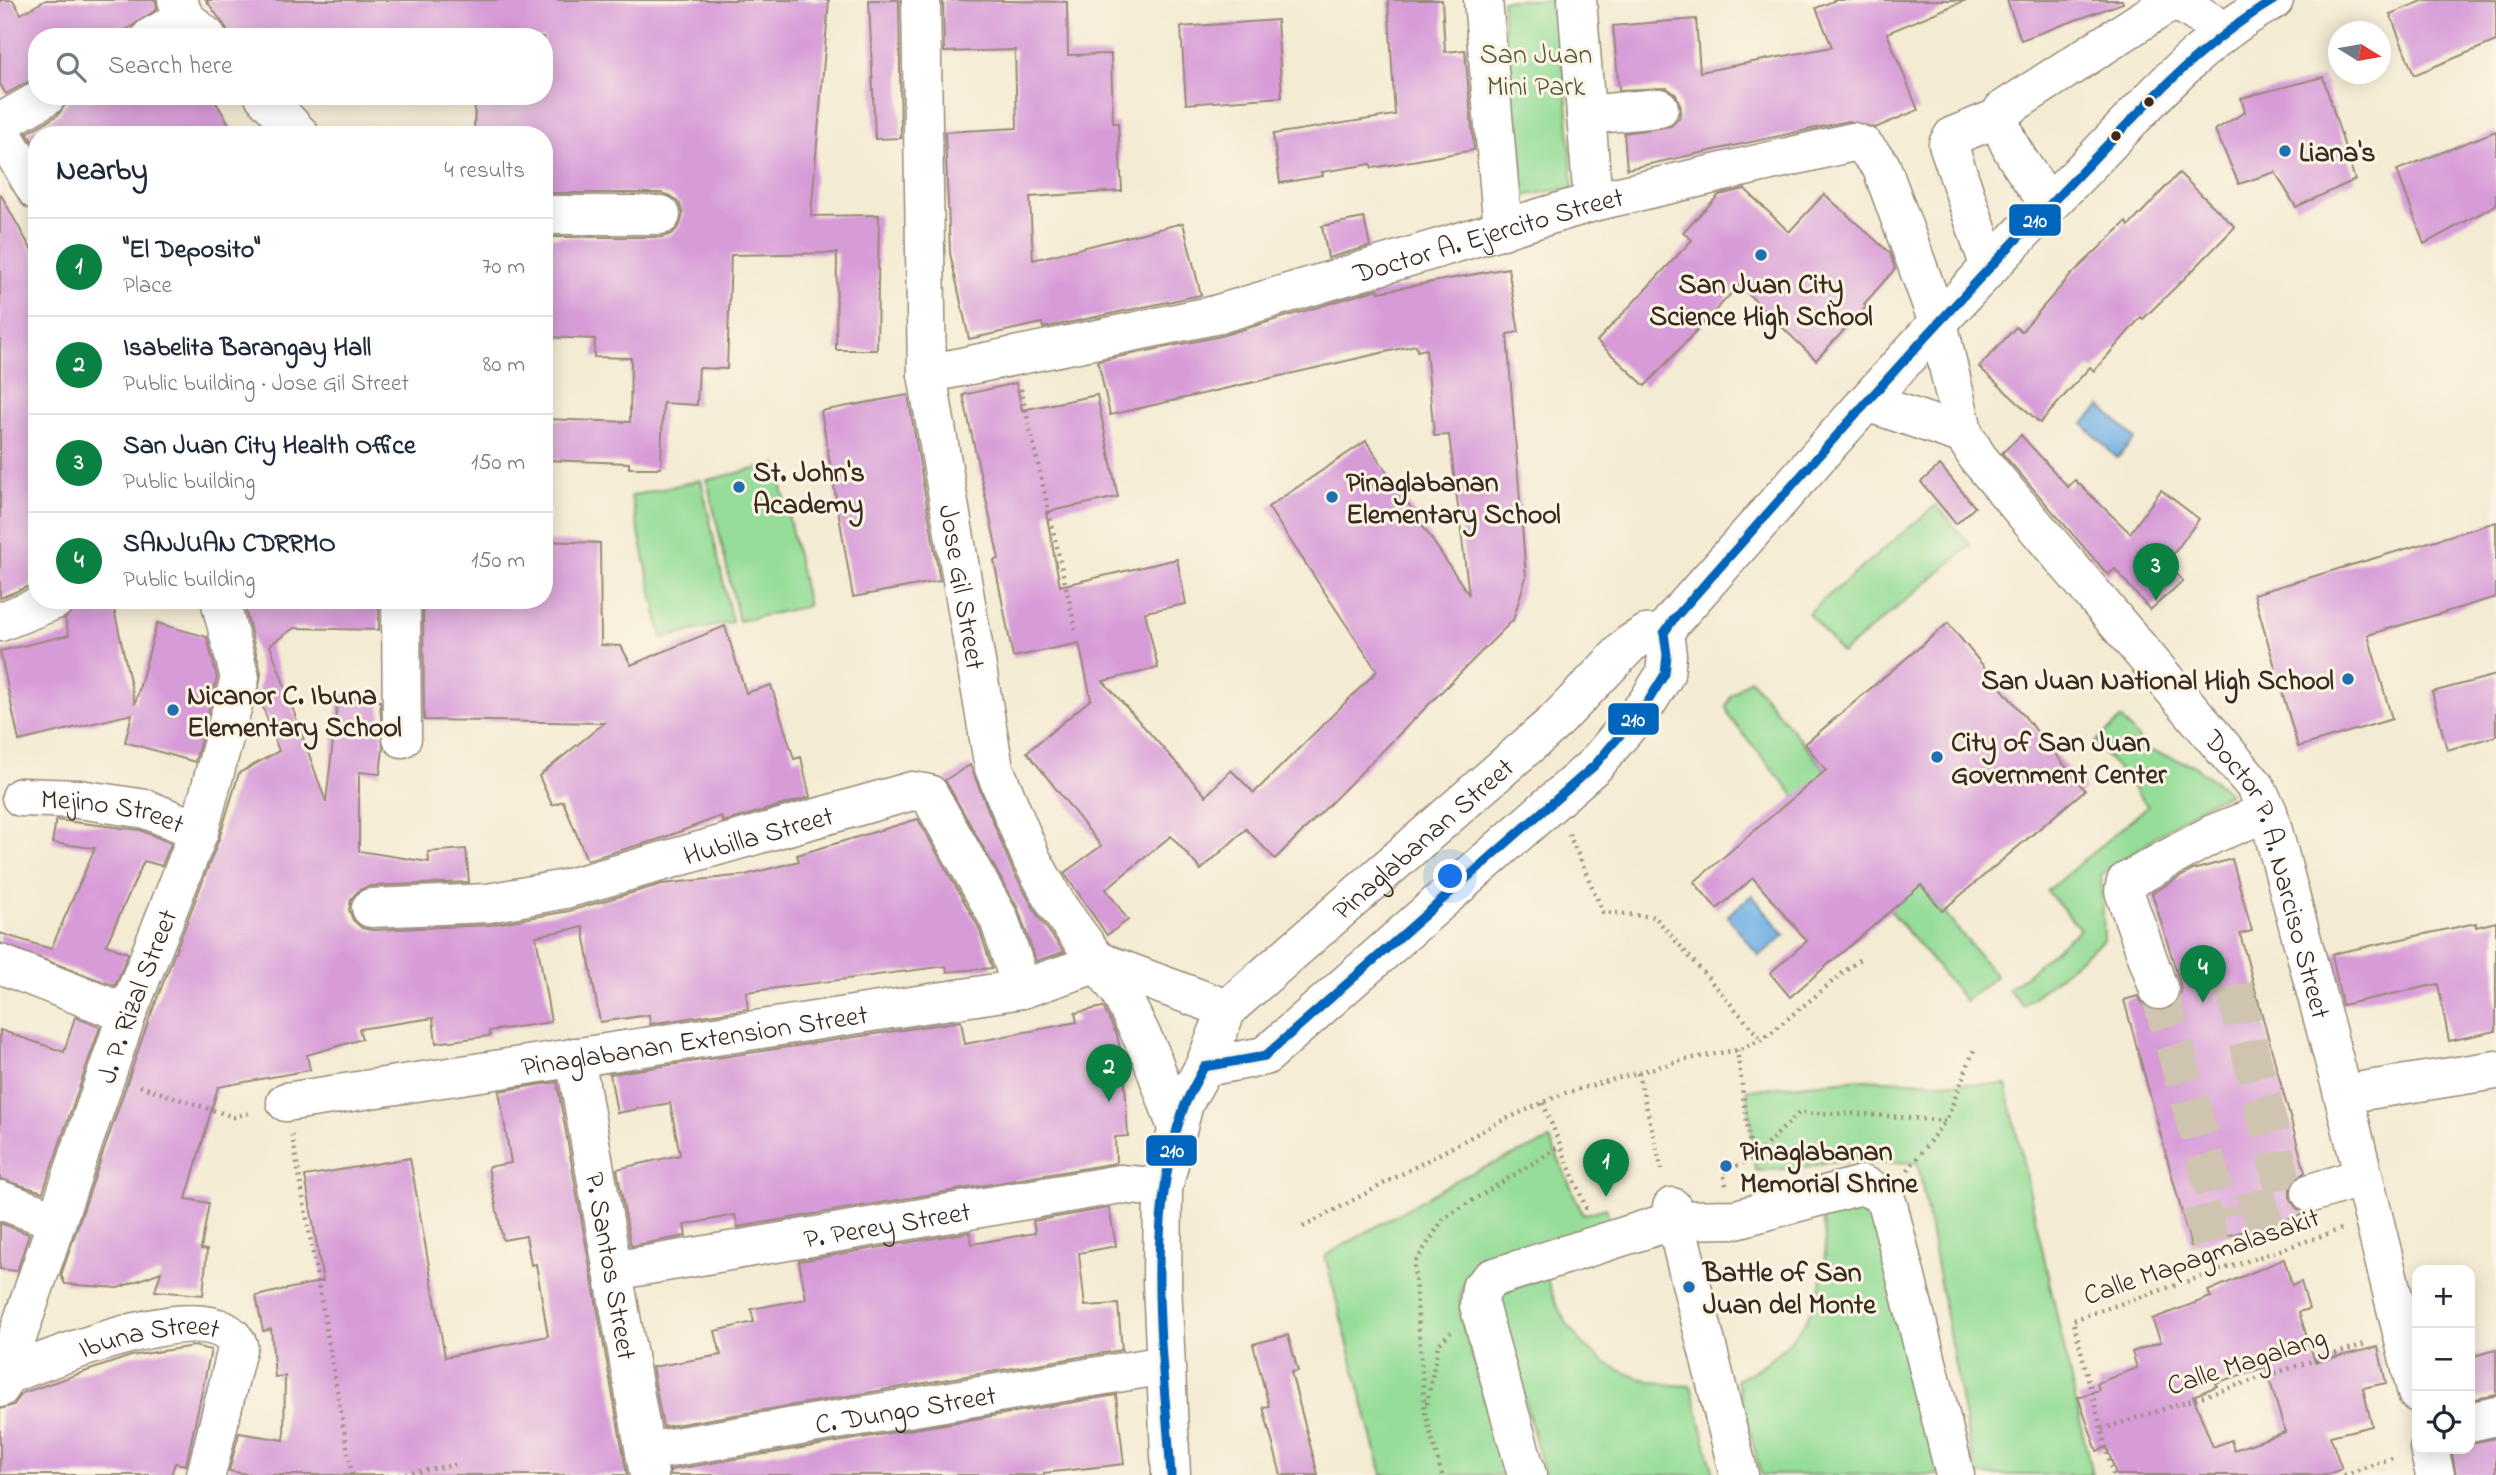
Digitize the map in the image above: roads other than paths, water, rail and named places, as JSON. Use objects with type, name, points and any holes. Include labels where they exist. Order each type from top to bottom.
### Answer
[{"type":"street","name":"Jose Gil Street","points":[[921,0],[927,374],[994,768],[1032,860],[1058,907],[1101,962],[1119,992],[1150,1053],[1177,1128]]},
{"type":"street","points":[[1483,0],[1503,230]]},
{"type":"street","points":[[1577,0],[1593,202]]},
{"type":"street","name":"Pinaglabanan Street","points":[[1171,1475],[1160,1227],[1163,1188],[1184,1103],[1204,1067],[1227,1009],[1546,730],[1630,644],[1646,634],[1664,632],[1989,265],[2194,57],[2226,18],[2274,0]]},
{"type":"street","points":[[2050,204],[2028,174],[2000,125],[2003,110],[2169,3],[2226,18]]},
{"type":"street","points":[[170,28],[190,18]]},
{"type":"street","points":[[0,123],[31,105]]},
{"type":"street","points":[[272,105],[292,126]]},
{"type":"street","points":[[1586,115],[1659,108]]},
{"type":"street","points":[[1989,265],[1948,144],[1953,136],[2000,117]]},
{"type":"street","points":[[0,130],[28,176]]},
{"type":"street","name":"Doctor A. Ejercito Street","points":[[927,374],[1215,315],[1593,202],[1853,142],[1864,146],[1881,166],[1938,322]]},
{"type":"street","points":[[553,215],[661,215]]},
{"type":"street","name":"Doctor P. A. Narciso Street","points":[[1938,322],[1964,435],[1978,458],[2256,787],[2268,812],[2343,1094],[2417,1391]]},
{"type":"street","points":[[1867,402],[1964,435]]},
{"type":"street","points":[[0,622],[32,609]]},
{"type":"street","name":"J. P. Rizal Street","points":[[2,1380],[127,1014],[199,831],[240,678],[222,609]]},
{"type":"street","points":[[401,609],[402,738]]},
{"type":"street","name":"Pinaglabanan Street","points":[[1204,1067],[1265,1056],[1595,765],[1647,703],[1665,674],[1667,655],[1664,632]]},
{"type":"street","name":"Hubilla Street","points":[[372,908],[488,903],[565,889],[922,791],[929,794],[999,919],[1022,989]]},
{"type":"street","name":"Mejino Street","points":[[21,797],[79,799],[146,809],[199,831]]},
{"type":"street","points":[[2159,990],[2124,891],[2126,882],[2132,876],[2213,834],[2268,812]]},
{"type":"street","points":[[1101,962],[1227,1009]]},
{"type":"street","name":"Pinaglabanan Extension Street","points":[[286,1102],[1022,989],[1101,962]]},
{"type":"street","points":[[0,964],[127,1014]]},
{"type":"street","name":"P. Santos Street","points":[[575,1057],[647,1464]]},
{"type":"street","points":[[2343,1094],[2496,1070]]},
{"type":"street","points":[[2311,1193],[2364,1177]]},
{"type":"street","name":"P. Perey Street","points":[[613,1271],[1120,1184],[1163,1188]]},
{"type":"street","points":[[1670,1201],[1736,1219],[1862,1185],[1885,1196],[1955,1475]]},
{"type":"street","points":[[0,1200],[55,1220]]},
{"type":"street","points":[[1527,1475],[1479,1305],[1482,1288],[1492,1278],[1619,1237],[1670,1201]]},
{"type":"street","points":[[1670,1201],[1739,1475]]},
{"type":"street","name":"Ibuna Street","points":[[2,1380],[153,1327],[190,1322],[220,1326],[233,1333],[238,1345],[206,1475]]},
{"type":"street","name":"C. Dungo Street","points":[[647,1464],[1165,1365]]},
{"type":"street","points":[[2475,1421],[2496,1416]]},
{"type":"water","points":[[2101,406],[2135,439],[2117,458],[2083,424]]},
{"type":"water","points":[[1752,895],[1785,935],[1759,956],[1727,916]]},
{"type":"tunnel","points":[[2234,986],[2287,1201]]},
{"type":"tunnel","points":[[2159,990],[2222,1218]]},
{"type":"tunnel","points":[[2187,1230],[2311,1193]]},
{"type":"place","name":"Liana's","points":[[2285,151]]},
{"type":"place","name":"San Juan City Science High School","points":[[1761,255]]},
{"type":"place","name":"St. John's Academy","points":[[739,487]]},
{"type":"place","name":"Pinaglabanan Elementary School","points":[[1332,497]]},
{"type":"place","name":"San Juan City Health Office","points":[[2156,601]]},
{"type":"place","name":"San Juan National High School","points":[[2348,679]]},
{"type":"place","name":"Nicanor C. Ibuna Elementary School","points":[[173,710]]},
{"type":"place","name":"City of San Juan Government Center","points":[[1937,757]]},
{"type":"place","name":"SANJUAN CDRRMO","points":[[2203,1003]]},
{"type":"place","name":"Isabelita Barangay Hall","points":[[1109,1102]]},
{"type":"place","name":"Pinaglabanan Memorial Shrine","points":[[1726,1166]]},
{"type":"place","name":"\"El Deposito\"","points":[[1606,1197]]},
{"type":"place","name":"Battle of San Juan del Monte","points":[[1689,1287]]},
{"type":"park label","name":"San Juan Mini Park","points":[[1536,69]]}]
